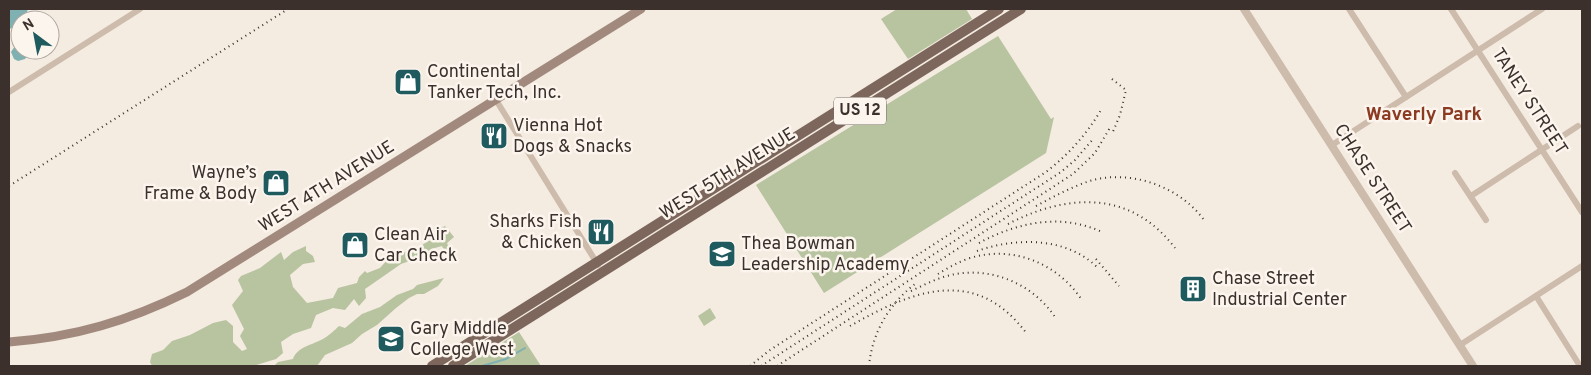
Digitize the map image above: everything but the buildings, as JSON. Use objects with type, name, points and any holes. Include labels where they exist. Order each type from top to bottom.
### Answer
[{"type":"main road","name":"WEST 4TH AVENUE","points":[[9,342],[42,339],[86,331],[140,313],[188,292],[641,9]]},
{"type":"main road","name":"WEST 5TH AVENUE","points":[[432,366],[999,9]]},
{"type":"main road","name":"WEST 5TH AVENUE","points":[[453,366],[1021,9]]},
{"type":"main road","points":[[907,67],[914,77]]},
{"type":"main road","points":[[692,202],[698,211]]},
{"type":"street","points":[[9,92],[140,9]]},
{"type":"street","name":"CHASE STREET","points":[[1244,9],[1473,366]]},
{"type":"street","points":[[1349,9],[1406,97]]},
{"type":"street","name":"TANEY STREET","points":[[1450,9],[1582,212]]},
{"type":"street","points":[[1332,145],[1542,9]]},
{"type":"street","points":[[496,100],[602,272]]},
{"type":"street","points":[[1471,196],[1578,126]]},
{"type":"street","points":[[1454,173],[1486,220]]},
{"type":"street","points":[[1460,345],[1582,266]]},
{"type":"street","points":[[1536,296],[1580,366]]},
{"type":"green space","points":[[897,9],[966,9],[972,19],[908,59],[881,19]]},
{"type":"green space","points":[[998,36],[1051,119],[1054,117],[1046,153],[824,293],[756,185]]},
{"type":"green space","points":[[445,226],[454,237],[447,243],[451,254],[446,255],[442,246],[431,249],[430,258],[425,261],[418,258],[401,264],[365,289],[366,298],[359,306],[354,299],[345,310],[333,308],[316,315],[311,328],[293,334],[281,342],[283,353],[276,359],[253,366],[152,366],[150,362],[152,354],[163,350],[172,341],[190,335],[213,323],[226,320],[233,326],[233,342],[242,351],[247,349],[240,336],[244,329],[232,305],[243,291],[238,280],[241,276],[260,268],[281,252],[284,260],[293,252],[306,246],[306,251],[313,256],[315,262],[303,264],[290,275],[293,287],[307,303],[333,298],[338,288],[357,283],[359,277],[365,271],[367,273],[380,268],[397,249],[400,253],[415,250],[428,241],[442,239],[438,229]]},
{"type":"green space","points":[[444,278],[438,286],[424,294],[417,294],[409,298],[352,343],[325,355],[317,366],[274,366],[278,362],[293,359],[301,349],[323,339],[339,326],[345,328],[362,314],[380,307],[397,295],[413,289],[417,285]]},
{"type":"green space","points":[[710,308],[716,318],[704,326],[698,316]]},
{"type":"green space","points":[[519,332],[541,366],[465,366]]},
{"type":"water","points":[[9,9],[28,9],[10,10],[9,29]]},
{"type":"waterway","points":[[482,366],[506,359],[525,348]]},
{"type":"railway","points":[[9,186],[288,9]]},
{"type":"railway","points":[[1112,79],[1126,90],[1120,115],[1112,134]]},
{"type":"railway","points":[[750,366],[770,350],[1046,172],[1076,144],[1101,110]]},
{"type":"railway","points":[[777,366],[1073,174],[1095,153],[1111,126]]},
{"type":"railway","points":[[761,366],[1061,172],[1075,160],[1094,138]]},
{"type":"railway","points":[[1036,206],[1071,188],[1093,180],[1108,177],[1124,177],[1154,184],[1169,190],[1194,208],[1204,220]]},
{"type":"railway","points":[[1008,224],[1053,207],[1076,203],[1098,203],[1119,207],[1139,215],[1158,229],[1175,248]]},
{"type":"railway","points":[[979,243],[1009,230],[1040,222],[1071,223],[1087,226],[1102,232]]},
{"type":"railway","points":[[977,251],[1008,243],[1025,242],[1057,245],[1072,250],[1098,268]]},
{"type":"railway","points":[[938,274],[970,258],[1002,254],[1018,256],[1033,260],[1047,267],[1072,287],[1082,300]]},
{"type":"railway","points":[[1096,259],[1119,286]]},
{"type":"railway","points":[[911,291],[951,275],[966,273],[995,275],[1022,286],[1035,295],[1055,317]]},
{"type":"railway","points":[[869,366],[874,342],[883,320],[897,301],[915,284]]},
{"type":"railway","points":[[850,326],[897,302],[943,291],[965,292],[987,299],[1007,312],[1027,334]]},
{"type":"place","name":"Continental Tanker Tech, Inc.","points":[[408,82]]},
{"type":"place","name":"Vienna Hot Dogs & Snacks","points":[[494,136]]},
{"type":"place","name":"Wayne’s Frame & Body","points":[[276,183]]},
{"type":"place","name":"Sharks Fish & Chicken","points":[[601,232]]},
{"type":"place","name":"Clean Air Car Check","points":[[355,245]]},
{"type":"place","name":"Thea Bowman Leadership Academy","points":[[722,254]]},
{"type":"place","name":"Chase Street Industrial Center","points":[[1193,289]]},
{"type":"place","name":"Gary Middle College West","points":[[391,339]]},
{"type":"district","name":"Waverly Park","points":[[1424,115]]}]
